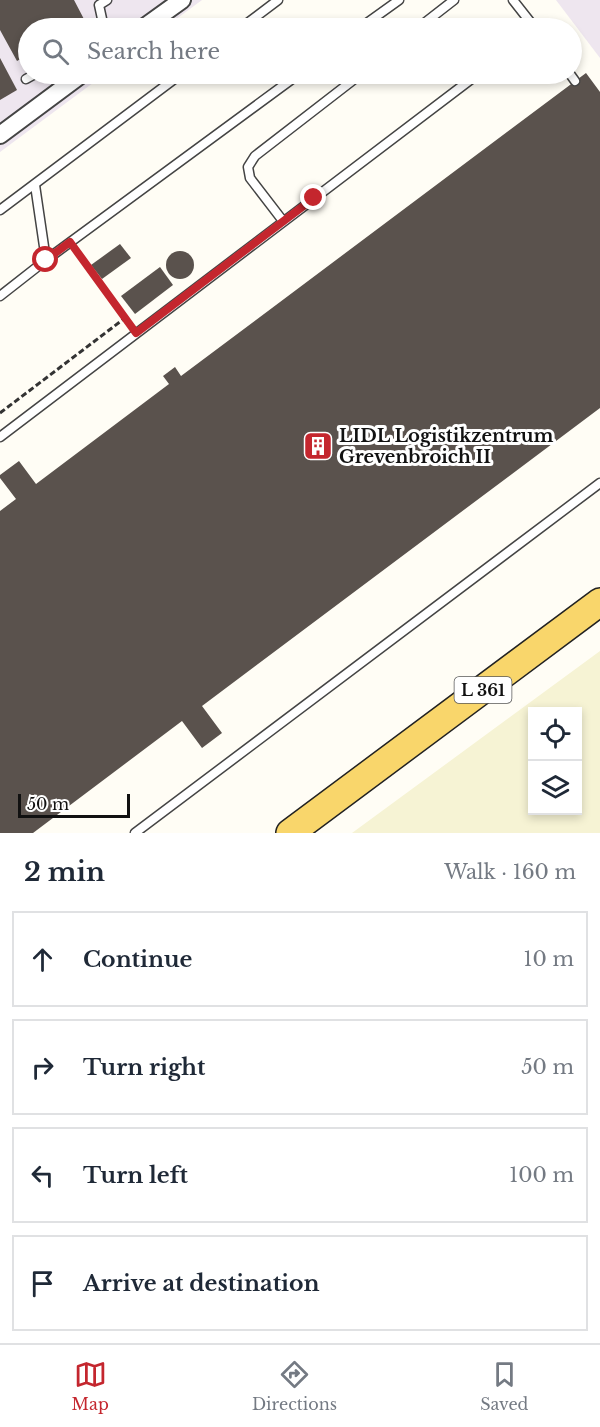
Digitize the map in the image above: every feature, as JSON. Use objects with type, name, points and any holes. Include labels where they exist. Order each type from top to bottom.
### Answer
[{"type":"main road","name":"L 361","points":[[290,833],[600,602]]},
{"type":"street","points":[[157,18],[182,0]]},
{"type":"street","points":[[0,135],[69,84]]},
{"type":"lane","points":[[102,18],[99,5],[107,0]]},
{"type":"lane","points":[[254,18],[278,0]]},
{"type":"lane","points":[[374,18],[399,0]]},
{"type":"lane","points":[[431,18],[454,0]]},
{"type":"lane","points":[[513,0],[527,18]]},
{"type":"lane","points":[[0,210],[169,84]]},
{"type":"lane","points":[[0,296],[285,84]]},
{"type":"lane","points":[[283,221],[250,178],[248,167],[255,156],[348,84]]},
{"type":"lane","points":[[0,437],[465,84]]},
{"type":"lane","points":[[35,185],[46,260]]},
{"type":"lane","points":[[135,833],[600,483]]},
{"type":"path","points":[[70,242],[136,333]]},
{"type":"path","points":[[0,413],[125,318]]},
{"type":"shaded area","points":[[0,0],[202,0],[178,18],[18,18],[18,84],[92,84],[0,152]]},
{"type":"shaded area","points":[[556,0],[600,0],[600,58],[582,34],[582,18],[570,18]]},
{"type":"shaded area","points":[[600,651],[600,833],[352,833]]},
{"type":"building","points":[[0,0],[74,0],[83,18],[18,18],[17,61],[0,30]]},
{"type":"building","points":[[0,58],[17,90],[0,100]]},
{"type":"building","name":"LIDL Logistikzentrum Grevenbroich II","points":[[586,73],[600,92],[600,408],[202,706],[222,733],[202,748],[182,721],[33,833],[0,833],[0,511],[16,499],[0,475],[19,461],[36,484],[169,384],[163,376],[175,367],[181,376],[571,84],[582,84],[582,76]]},
{"type":"building","points":[[120,244],[131,258],[102,279],[91,265]]},
{"type":"building","points":[[180,251],[190,255],[194,265],[190,275],[180,279],[170,275],[166,265],[170,255]]},
{"type":"building","points":[[160,267],[173,285],[135,314],[121,296]]},
{"type":"place","name":"LIDL Logistikzentrum Grevenbroich II","points":[[318,446]]},
{"type":"route","points":[[46,260],[70,242],[136,333],[314,198]]}]
